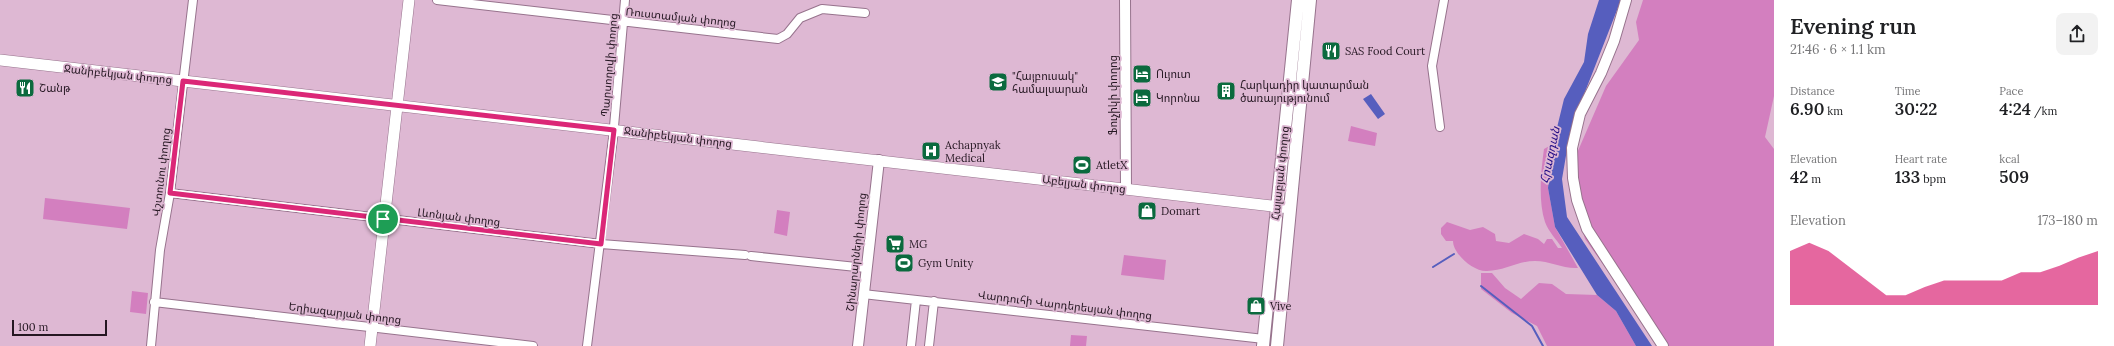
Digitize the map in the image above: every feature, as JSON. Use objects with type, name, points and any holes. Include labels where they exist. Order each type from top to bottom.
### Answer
[{"type":"main road","points":[[370,346],[383,219],[409,0]]},
{"type":"main road","name":"Հալաբյան փողոց","points":[[1264,342],[1298,0]]},
{"type":"main road","name":"Հալաբյան փողոց","points":[[1276,346],[1310,0]]},
{"type":"main road","name":"Ջանիբեկյան փողոց","points":[[0,60],[879,160]]},
{"type":"main road","points":[[1285,120],[1291,125],[1298,122]]},
{"type":"main road","name":"Աբելյան փողոց","points":[[879,160],[1290,208]]},
{"type":"street","name":"Վշտունու փողոց","points":[[151,346],[160,250],[170,193],[192,0]]},
{"type":"street","name":"Ռուստամյան փողոց","points":[[437,0],[778,39],[787,34],[800,18],[822,9],[865,13]]},
{"type":"street","name":"Պարսողովի փողոց","points":[[586,346],[601,244],[614,130],[625,0]]},
{"type":"street","name":"Ֆուչիկի փողոց","points":[[1125,0],[1126,189]]},
{"type":"street","points":[[1440,127],[1432,66],[1444,0]]},
{"type":"street","points":[[1626,0],[1606,60],[1580,114],[1572,148],[1573,178],[1577,200],[1587,229],[1663,346]]},
{"type":"street","name":"Շինարարների փողոց","points":[[858,346],[879,160]]},
{"type":"street","name":"Լևոնյան փողոց","points":[[170,193],[601,244],[748,256],[866,268]]},
{"type":"street","name":"Վարդուհի Վարդերեսյան փողոց","points":[[863,294],[934,301],[1264,342]]},
{"type":"street","points":[[911,346],[916,300]]},
{"type":"street","points":[[929,346],[934,301]]},
{"type":"street","name":"Եղիազարյան փողոց","points":[[154,302],[533,346]]},
{"type":"shaded area","points":[[1599,0],[1621,0],[1583,97],[1568,144],[1562,179],[1567,217],[1652,346],[1636,346],[1616,311],[1597,295],[1555,227],[1548,188],[1553,144],[1564,99],[1584,62],[1588,34]]},
{"type":"shaded area","points":[[1643,0],[1774,0],[1774,96],[1765,137],[1774,149],[1774,346],[1658,346],[1625,287],[1605,267],[1585,239],[1576,206],[1571,167],[1606,86],[1639,40],[1636,22]]},
{"type":"shaded area","points":[[1371,94],[1385,114],[1378,119],[1363,99]]},
{"type":"shaded area","points":[[1351,126],[1377,133],[1375,146],[1348,141]]},
{"type":"shaded area","points":[[1553,144],[1548,188],[1555,227],[1578,268],[1546,262],[1529,261],[1493,271],[1482,271],[1476,269],[1460,256],[1456,251],[1453,241],[1446,241],[1441,234],[1441,228],[1447,222],[1470,230],[1483,227],[1495,234],[1496,241],[1509,243],[1524,234],[1538,239],[1544,244],[1547,239],[1552,239],[1558,248],[1562,248],[1546,225],[1541,205],[1541,176],[1544,149]]},
{"type":"shaded area","points":[[45,198],[130,208],[127,229],[43,219]]},
{"type":"shaded area","points":[[777,210],[790,212],[787,236],[774,233]]},
{"type":"shaded area","points":[[1124,255],[1166,260],[1164,280],[1121,275]]},
{"type":"shaded area","points":[[1481,273],[1492,273],[1505,288],[1521,299],[1539,283],[1552,284],[1566,294],[1597,295],[1616,311],[1636,346],[1547,346],[1537,326],[1512,313],[1481,289]]},
{"type":"shaded area","points":[[132,291],[148,293],[146,314],[130,312]]},
{"type":"shaded area","points":[[1071,335],[1087,336],[1086,346],[1070,346]]},
{"type":"waterway","points":[[1433,267],[1454,254]]},
{"type":"waterway","points":[[1481,286],[1532,326],[1543,346]]},
{"type":"place","name":"SAS Food Court","points":[[1331,51]]},
{"type":"place","name":"Ույուտ","points":[[1142,74]]},
{"type":"place","name":"\"Հայբուսակ\" համալսարան","points":[[998,82]]},
{"type":"place","name":"Շանթ","points":[[25,88]]},
{"type":"place","name":"Հարկադիր կատարման ծառայությունում","points":[[1226,91]]},
{"type":"place","name":"Կորոնա","points":[[1142,98]]},
{"type":"place","name":"Achapnyak Medical","points":[[931,151]]},
{"type":"place","name":"AtletX","points":[[1082,165]]},
{"type":"place","name":"Domart","points":[[1147,211]]},
{"type":"place","name":"MG","points":[[895,244]]},
{"type":"place","name":"Gym Unity","points":[[904,263]]},
{"type":"place","name":"Vive","points":[[1256,306]]},
{"type":"route","points":[[183,81],[614,130],[601,244],[383,219],[170,193],[183,81]]},
{"type":"water label","name":"Հրազդան","points":[[1550,155]]}]
